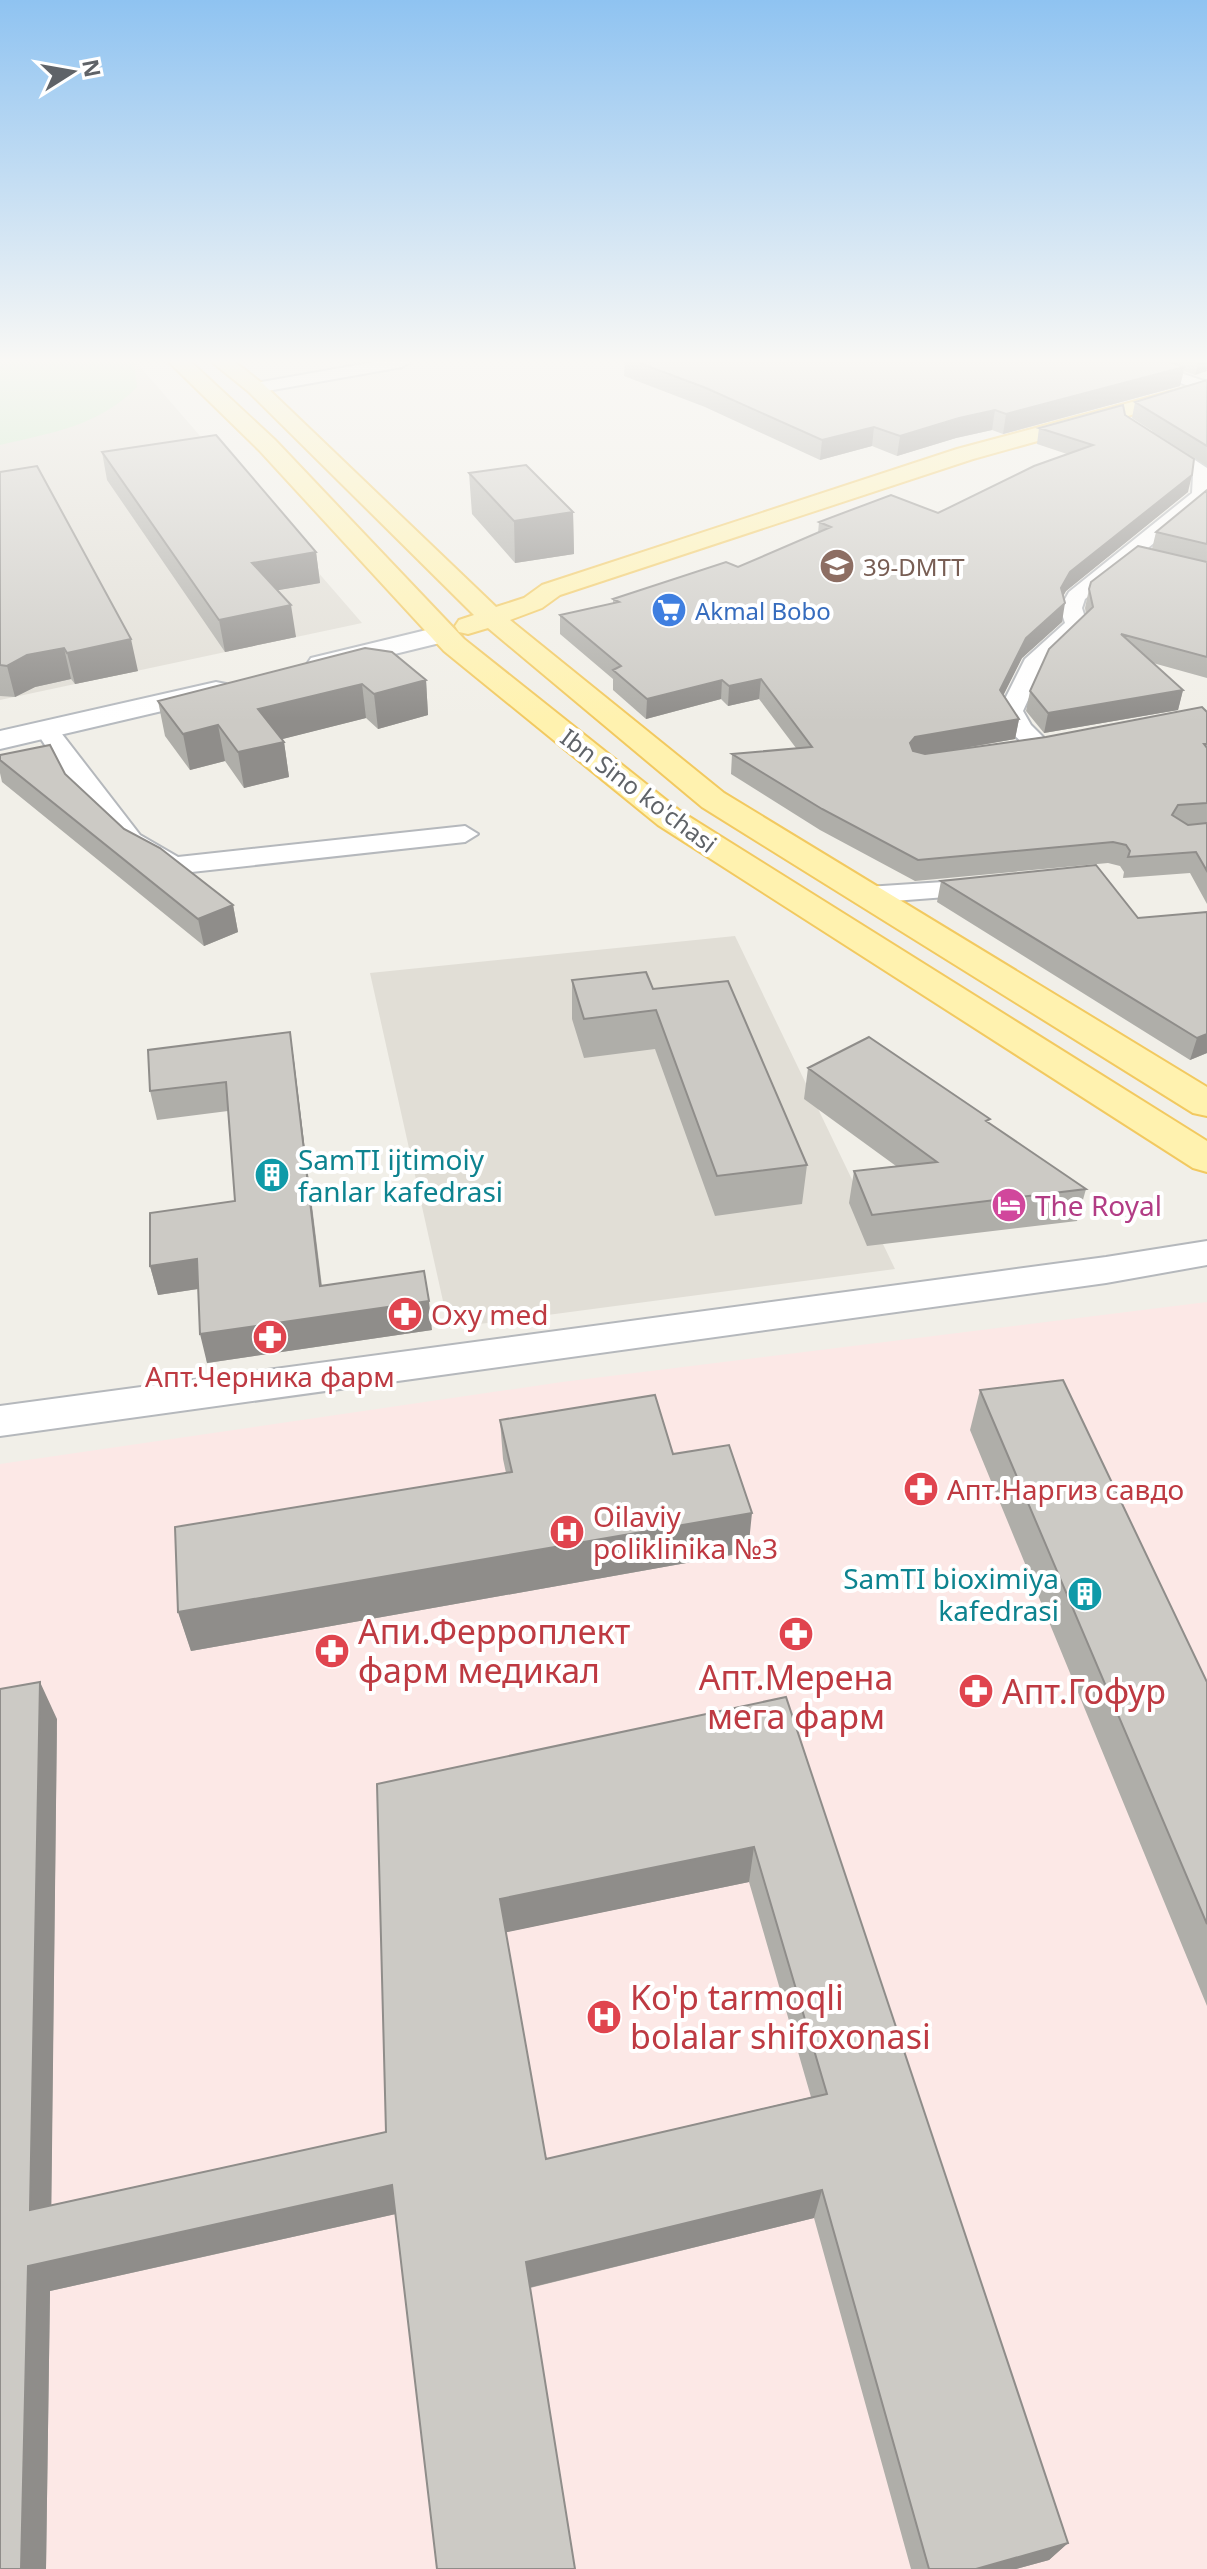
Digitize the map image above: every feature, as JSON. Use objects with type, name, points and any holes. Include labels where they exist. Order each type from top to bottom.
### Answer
[{"type":"main road","name":"Ibn Sino ko'chasi","points":[[301,482],[443,634],[669,818],[1207,1159]]},
{"type":"main road","name":"Ibn Sino ko'chasi","points":[[352,482],[492,618],[713,800],[1207,1104]]},
{"type":"main road","points":[[291,671],[443,634],[533,603],[551,590],[880,482]]},
{"type":"main road","points":[[533,603],[566,602],[596,594],[868,501],[934,482]]},
{"type":"main road","points":[[0,740],[245,682]]},
{"type":"street","points":[[1041,747],[1021,729],[1011,711],[1033,664],[1076,624],[1071,608],[1076,596],[1200,496],[1203,482]]},
{"type":"street","points":[[1130,554],[1161,562]]},
{"type":"street","points":[[47,730],[131,841],[173,866],[465,834]]},
{"type":"street","points":[[1012,752],[1071,741]]},
{"type":"street","points":[[867,895],[1021,884]]},
{"type":"street","points":[[0,1421],[1106,1270],[1207,1253]]},
{"type":"shaded area","points":[[0,482],[240,482],[362,623],[0,700]]},
{"type":"shaded area","points":[[735,936],[895,1269],[449,1328],[370,973]]},
{"type":"shaded area","name":"Ko'p tarmoqli bolalar shifoxonasi","points":[[1207,1302],[1207,2569],[0,2569],[0,1464],[562,1382]]},
{"type":"building","points":[[0,482],[46,482],[131,639],[67,653],[64,648],[27,655],[7,666],[0,665]]},
{"type":"building","points":[[123,482],[256,482],[316,552],[252,563],[291,605],[219,620]]},
{"type":"building","points":[[477,482],[543,482],[573,512],[514,521]]},
{"type":"building","points":[[1002,482],[1183,482],[1070,572],[1061,588],[1065,603],[1026,638],[1000,690],[1019,719],[915,737],[910,743],[913,751],[925,754],[1046,737],[1202,707],[1207,712],[1207,744],[1204,744],[1207,748],[1207,803],[1178,805],[1172,815],[1188,825],[1207,823],[1207,871],[1196,852],[1128,857],[1130,851],[1126,845],[1113,842],[918,860],[822,809],[732,754],[812,747],[761,679],[729,686],[722,680],[647,699],[613,670],[621,666],[560,615],[619,602],[613,599],[726,562],[738,567],[831,527],[819,522],[891,495],[938,513]]},
{"type":"building","points":[[1207,490],[1207,544],[1156,532]]},
{"type":"building","points":[[1138,546],[1207,562],[1207,657],[1121,634],[1183,690],[1048,713],[1030,691],[1049,649],[1093,607],[1089,589],[1091,582]]},
{"type":"building","points":[[365,648],[392,652],[426,680],[374,694],[362,684],[258,709],[284,742],[238,752],[218,725],[183,734],[158,701]]},
{"type":"building","points":[[50,745],[65,774],[124,829],[160,848],[233,905],[198,919],[0,760],[0,755]]},
{"type":"building","points":[[1096,865],[1138,918],[1207,912],[1207,1034],[1197,1038],[941,881]]},
{"type":"building","points":[[646,972],[653,989],[728,981],[807,1165],[717,1176],[656,1010],[584,1019],[572,980]]},
{"type":"building","points":[[290,1032],[320,1286],[424,1271],[429,1301],[200,1334],[197,1259],[150,1266],[150,1213],[235,1201],[226,1082],[150,1091],[148,1050]]},
{"type":"building","points":[[869,1037],[1086,1189],[872,1215],[854,1171],[937,1162],[808,1068]]},
{"type":"building","name":"SamTI bioximiya kafedrasi","points":[[1063,1380],[1207,1682],[1207,1924],[980,1390]]},
{"type":"building","points":[[655,1395],[673,1454],[729,1445],[752,1513],[178,1612],[175,1527],[512,1472],[500,1420]]},
{"type":"building","points":[[40,1682],[30,2210],[386,2132],[377,1784],[786,1697],[1068,2543],[976,2569],[929,2569],[822,2190],[526,2262],[575,2569],[437,2569],[392,2185],[28,2266],[21,2569],[0,2569],[0,1689]],"holes":[[[754,1847],[827,2094],[546,2159],[500,1899]]]},
{"type":"place","name":"39-DMTT","points":[[837,566]]},
{"type":"place","name":"Akmal Bobo","points":[[669,610]]},
{"type":"place","name":"SamTI ijtimoiy fanlar kafedrasi","points":[[272,1175]]},
{"type":"place","name":"The Royal","points":[[1009,1205]]},
{"type":"place","name":"Oxy med","points":[[405,1314]]},
{"type":"place","name":"Апт.Черника фарм","points":[[270,1337]]},
{"type":"place","name":"Апт.Наргиз савдо","points":[[921,1489]]},
{"type":"place","name":"Oilaviy poliklinika №3","points":[[567,1532]]},
{"type":"place","name":"SamTI bioximiya kafedrasi","points":[[1085,1594]]},
{"type":"place","name":"Апт.Мерена мега фарм","points":[[796,1634]]},
{"type":"place","name":"Апи.Ферроплект фарм медикал","points":[[332,1651]]},
{"type":"place","name":"Апт.Гофур","points":[[976,1691]]},
{"type":"place","name":"Ko'p tarmoqli bolalar shifoxonasi","points":[[604,2017]]}]
